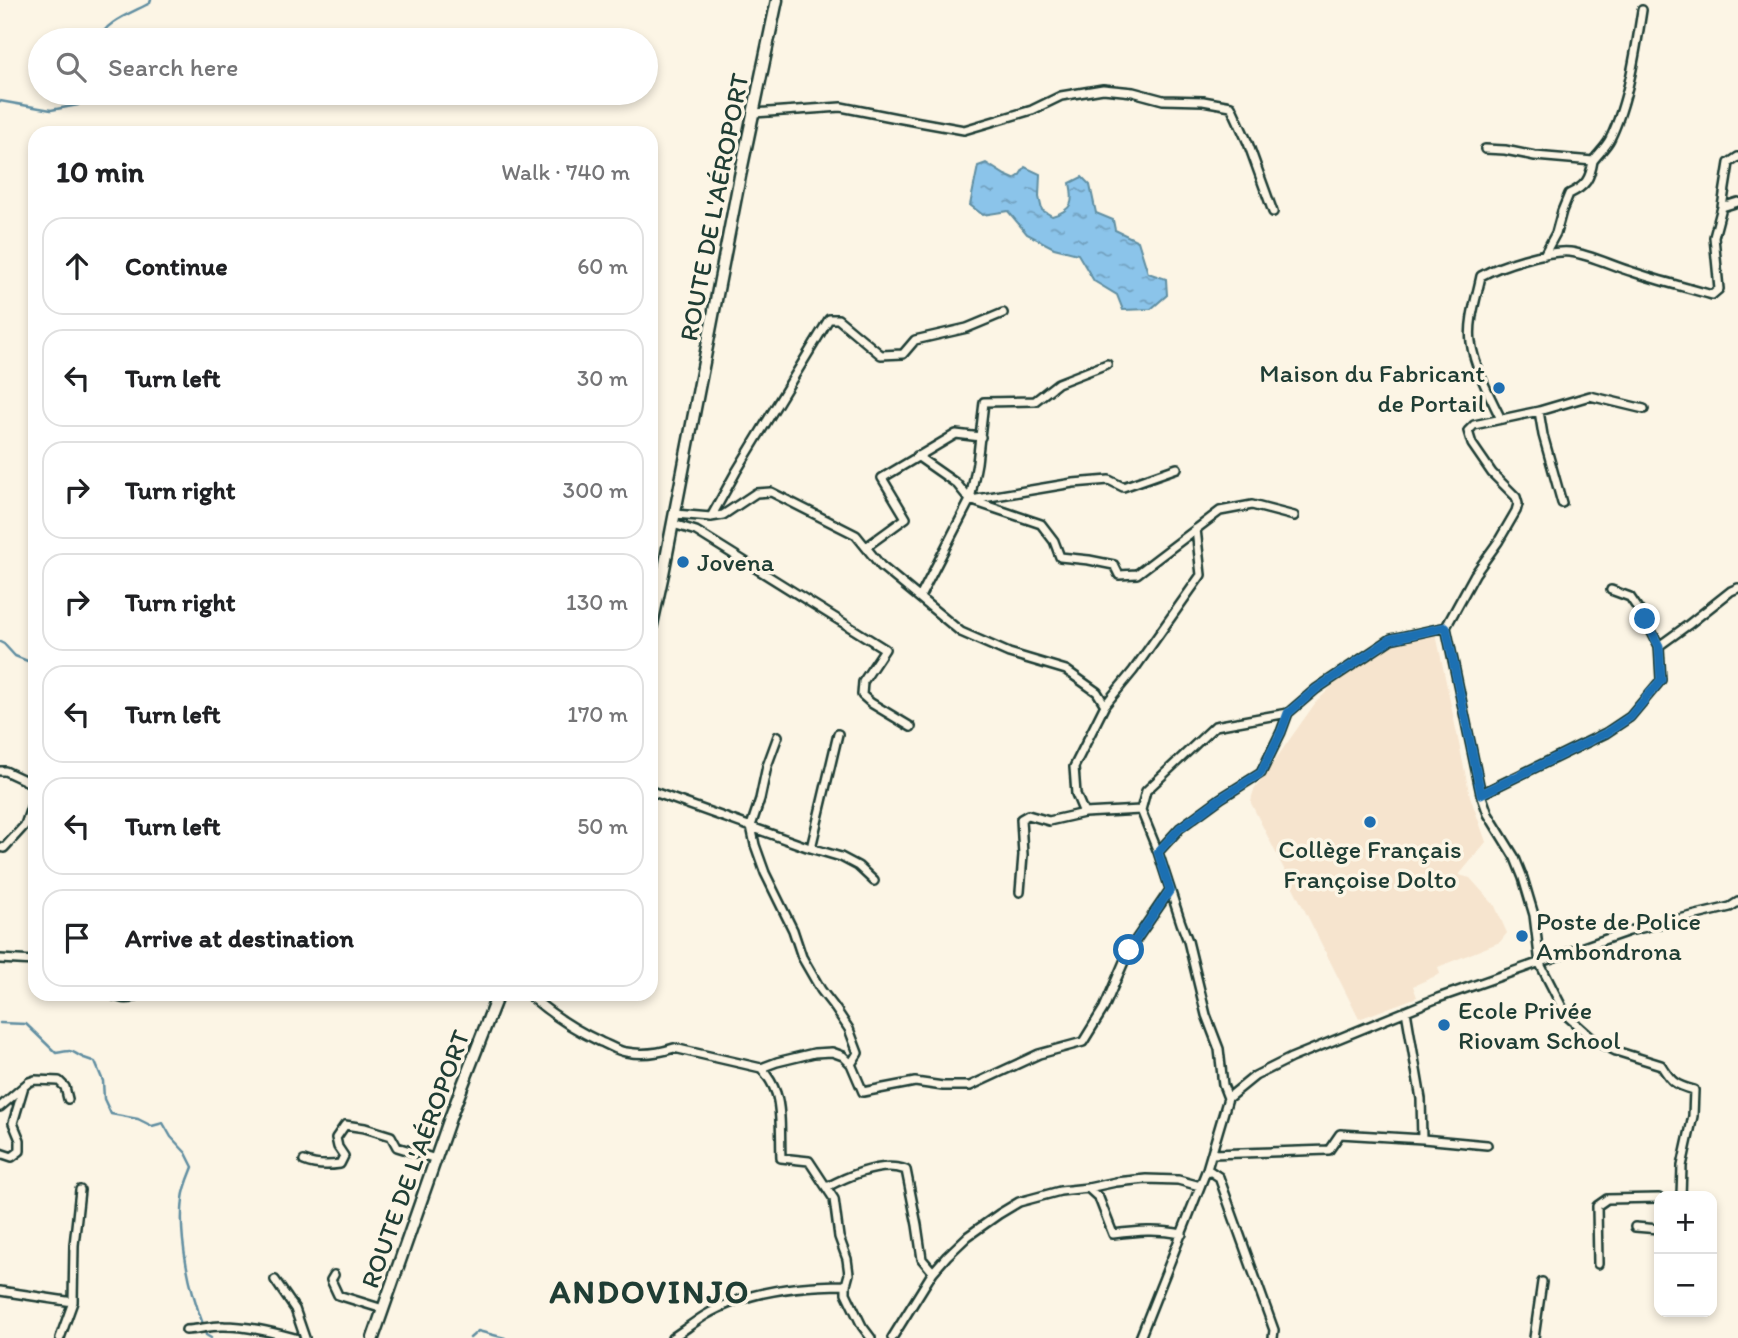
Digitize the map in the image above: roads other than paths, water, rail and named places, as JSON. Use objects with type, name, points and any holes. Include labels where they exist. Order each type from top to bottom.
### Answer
[{"type":"main road","name":"ROUTE DE L'AÉROPORT","points":[[658,596],[777,0]]},
{"type":"main road","name":"ROUTE DE L'AÉROPORT","points":[[373,1338],[436,1158],[495,1001]]},
{"type":"street","points":[[1544,255],[1556,233],[1569,194],[1580,188],[1591,175],[1593,161],[1609,141],[1619,115],[1642,10]]},
{"type":"street","points":[[754,113],[841,107],[964,130],[1032,110],[1061,96],[1103,89],[1133,92],[1163,100],[1203,101],[1231,106],[1248,143],[1273,212]]},
{"type":"street","points":[[1485,149],[1593,161]]},
{"type":"street","points":[[1502,419],[1487,388],[1471,339],[1472,318],[1481,276],[1493,269],[1544,255],[1570,252],[1712,295],[1718,289],[1714,237],[1723,207],[1729,163],[1738,157]]},
{"type":"street","points":[[1723,207],[1738,202]]},
{"type":"street","points":[[711,517],[829,319],[838,318],[881,355],[903,354],[915,340],[967,328],[1003,313]]},
{"type":"street","points":[[920,597],[970,500],[984,402],[1035,401],[1058,383],[1107,364]]},
{"type":"street","points":[[1644,410],[1590,396],[1539,411],[1474,425],[1468,431],[1472,444],[1492,473],[1516,497],[1518,504],[1498,542],[1475,573],[1446,627],[1481,794],[1488,814],[1515,858],[1523,878],[1534,915],[1540,964],[1566,1015],[1595,1041],[1616,1051],[1661,1065],[1670,1079],[1679,1086],[1694,1090],[1693,1116],[1682,1166],[1681,1191]]},
{"type":"street","points":[[1539,411],[1562,503]]},
{"type":"street","points":[[866,547],[906,518],[882,478],[946,438],[956,434],[981,437]]},
{"type":"street","points":[[917,456],[957,484],[970,500],[1041,524],[1054,541],[1060,557],[1114,565],[1119,575],[1138,574],[1220,511],[1252,505],[1294,516]]},
{"type":"street","points":[[970,500],[1073,483],[1109,480],[1123,487],[1177,468]]},
{"type":"street","points":[[674,519],[723,515],[756,493],[771,492],[856,535],[881,566],[961,632],[1009,653],[1066,670],[1097,692],[1105,705]]},
{"type":"street","points":[[674,519],[885,649],[863,682],[862,695],[911,727]]},
{"type":"street","points":[[1084,813],[1076,794],[1074,767],[1105,705],[1133,671],[1201,575],[1196,529]]},
{"type":"street","points":[[1659,646],[1738,588]]},
{"type":"street","points":[[1481,794],[1606,733],[1630,717],[1661,680],[1659,646],[1645,619],[1630,597],[1611,590]]},
{"type":"street","points":[[1158,852],[1180,828],[1261,773],[1288,713],[1316,689],[1391,639],[1446,627]]},
{"type":"street","points":[[1228,1098],[1223,1085],[1219,1049],[1206,1014],[1188,941],[1141,810],[1146,791],[1215,726],[1288,713]]},
{"type":"street","points":[[811,848],[838,734]]},
{"type":"street","points":[[778,736],[751,826],[755,845],[765,873],[793,930],[802,957],[821,990],[849,1029],[858,1053],[851,1064]]},
{"type":"street","points":[[0,771],[28,782]]},
{"type":"street","points":[[658,793],[841,857],[858,866],[874,881]]},
{"type":"street","points":[[1020,892],[1023,855],[1021,819],[1028,815],[1049,821],[1084,813],[1141,810]]},
{"type":"street","points":[[0,847],[4,848],[25,825],[28,816]]},
{"type":"street","points":[[536,1001],[575,1030],[623,1052],[645,1054],[674,1048],[761,1068],[814,1053],[832,1052],[843,1056],[851,1064],[863,1091],[915,1082],[970,1086],[1039,1054],[1083,1042],[1104,1008],[1129,950],[1170,890]]},
{"type":"street","points":[[1140,1338],[1207,1169],[1228,1098],[1255,1076],[1291,1058],[1438,998],[1629,931],[1730,907],[1738,902]]},
{"type":"street","points":[[0,959],[28,961]]},
{"type":"street","points":[[1406,1012],[1421,1099],[1422,1139]]},
{"type":"street","points":[[761,1068],[776,1094],[781,1157],[809,1161],[834,1199],[839,1237],[848,1259],[846,1293],[871,1338]]},
{"type":"street","points":[[0,1107],[35,1080],[60,1081],[68,1098]]},
{"type":"street","points":[[0,1153],[12,1157],[20,1151],[20,1140],[13,1123],[24,1086]]},
{"type":"street","points":[[304,1161],[314,1165],[340,1164],[344,1156],[336,1138],[345,1125],[391,1136],[397,1147],[436,1158]]},
{"type":"street","points":[[1212,1154],[1329,1150],[1339,1134],[1487,1145]]},
{"type":"street","points":[[827,1187],[846,1177],[872,1170],[897,1167],[906,1170],[922,1259],[933,1272]]},
{"type":"street","points":[[1207,1169],[1219,1177],[1273,1330],[1273,1338]]},
{"type":"street","points":[[891,1338],[933,1272],[968,1236],[1019,1202],[1060,1191],[1146,1179],[1178,1180],[1200,1186]]},
{"type":"street","points":[[1088,1188],[1099,1198],[1113,1234],[1161,1230],[1182,1234]]},
{"type":"street","points":[[60,1338],[73,1302],[74,1245],[80,1190]]},
{"type":"street","points":[[1598,1264],[1597,1206],[1606,1199],[1654,1198]]},
{"type":"street","points":[[1635,1227],[1654,1228]]},
{"type":"street","points":[[334,1275],[331,1280],[338,1295],[383,1309]]},
{"type":"street","points":[[275,1280],[295,1309],[305,1338]]},
{"type":"street","points":[[1534,1338],[1542,1282]]},
{"type":"street","points":[[672,1338],[705,1315],[763,1292],[846,1285]]},
{"type":"street","points":[[0,1291],[73,1302]]},
{"type":"street","points":[[186,1330],[222,1325],[247,1326],[295,1338]]},
{"type":"water","points":[[986,163],[1014,179],[1025,167],[1040,174],[1039,197],[1042,210],[1052,216],[1068,208],[1072,200],[1070,183],[1082,177],[1090,185],[1096,213],[1113,220],[1115,230],[1138,241],[1148,273],[1166,279],[1167,295],[1151,309],[1123,310],[1117,295],[1094,281],[1078,254],[1054,248],[1027,234],[1008,211],[983,215],[970,205],[978,166]]},
{"type":"waterway","points":[[106,28],[151,0]]},
{"type":"waterway","points":[[0,101],[51,110],[78,105]]},
{"type":"waterway","points":[[0,642],[15,656],[28,661]]},
{"type":"waterway","points":[[0,1023],[26,1024],[56,1053],[72,1051],[95,1062],[103,1081],[104,1099],[111,1114],[138,1119],[152,1126],[163,1123],[171,1137],[186,1153],[193,1167],[183,1199],[182,1231],[190,1281],[204,1327]]},
{"type":"waterway","points":[[205,1331],[211,1338]]},
{"type":"waterway","points":[[470,1338],[478,1331],[505,1338]]},
{"type":"place","name":"Maison du Fabricant de Portail","points":[[1499,388]]},
{"type":"place","name":"Jovena","points":[[683,562]]},
{"type":"place","name":"Collège Français Françoise Dolto","points":[[1370,822]]},
{"type":"place","name":"Poste de Police Ambondrona","points":[[1522,936]]},
{"type":"place","name":"Ecole Privée Riovam School","points":[[1444,1025]]},
{"type":"district","name":"ANDOVINJO","points":[[650,1291]]}]
